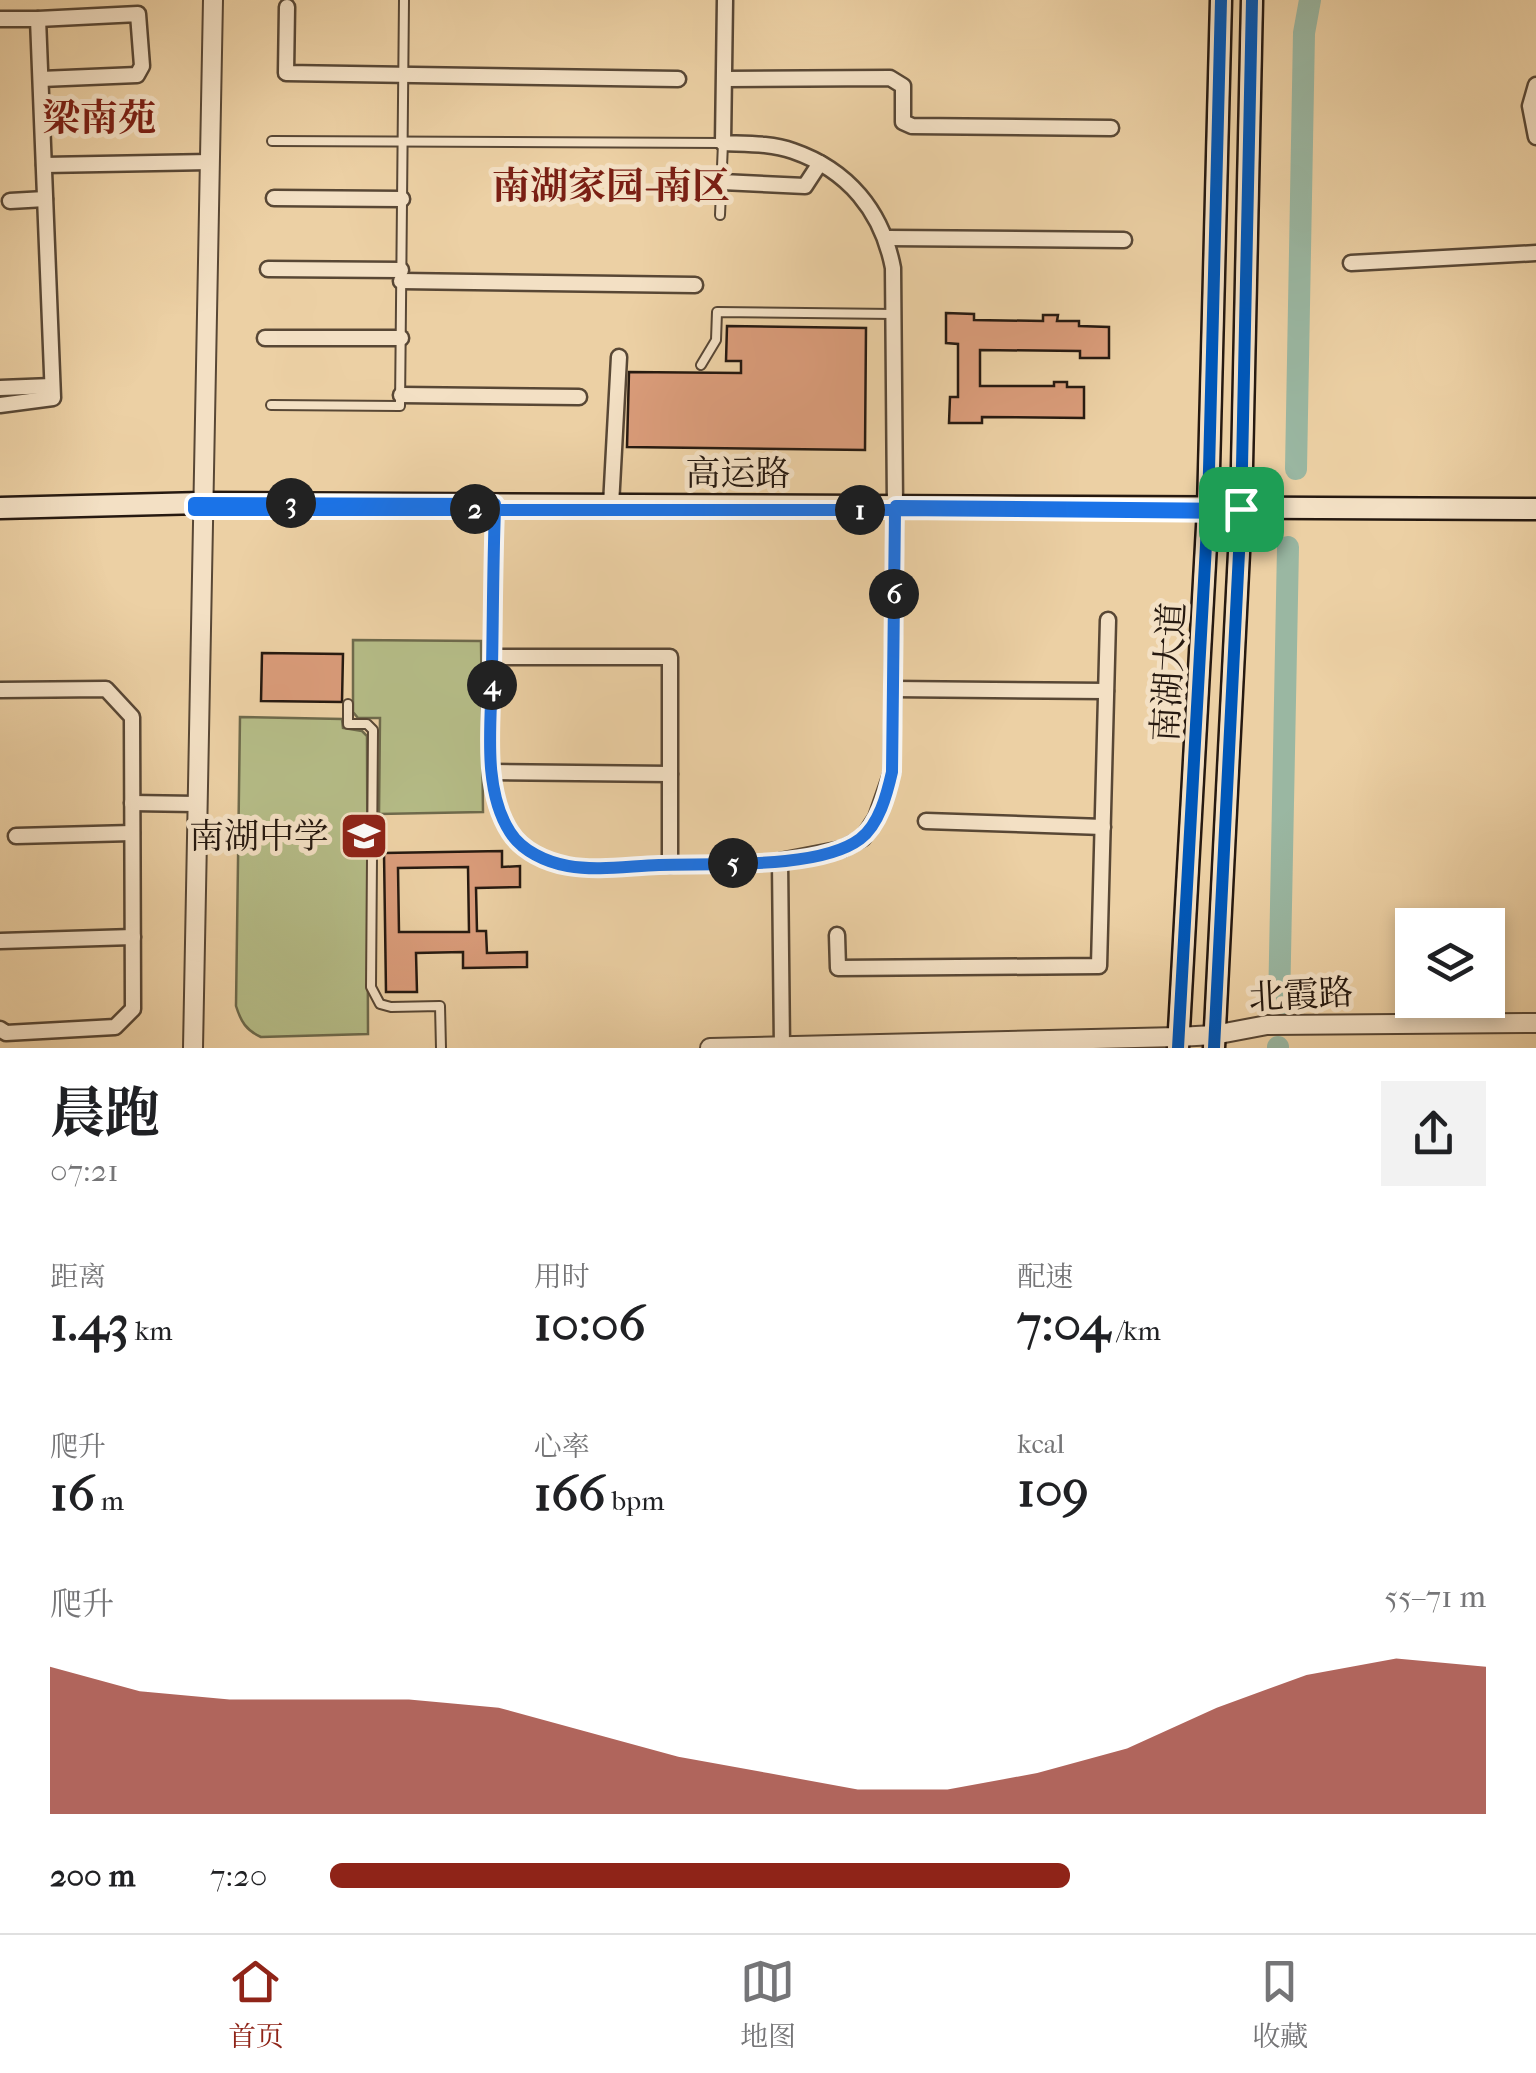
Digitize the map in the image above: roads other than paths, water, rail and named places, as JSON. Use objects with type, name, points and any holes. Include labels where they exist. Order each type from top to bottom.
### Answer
[{"type":"main road","name":"南湖大道","points":[[1178,1042],[1208,511],[1221,0]]},
{"type":"main road","name":"南湖大道","points":[[1214,1041],[1241,511],[1252,0]]},
{"type":"main road","name":"高运路","points":[[0,511],[198,506],[895,508]]},
{"type":"main road","name":"高运路","points":[[495,507],[1536,511]]},
{"type":"street","points":[[190,1048],[205,0]]},
{"type":"street","points":[[205,162],[213,0]]},
{"type":"street","points":[[724,0],[723,143],[790,150],[820,163],[849,184],[873,211],[888,238],[894,268],[892,772],[887,794],[862,838],[842,849],[780,861],[782,1047]]},
{"type":"street","points":[[287,7],[286,74],[678,79]]},
{"type":"street","points":[[0,20],[138,14],[142,66],[137,75],[40,78]]},
{"type":"street","points":[[0,405],[53,398],[38,19]]},
{"type":"street","points":[[726,79],[890,78],[903,86],[903,122],[912,126],[1112,128]]},
{"type":"street","points":[[1535,130],[1530,106],[1536,85]]},
{"type":"street","points":[[44,165],[205,162]]},
{"type":"street","points":[[722,182],[805,186],[820,163]]},
{"type":"street","points":[[274,198],[402,199]]},
{"type":"street","points":[[10,200],[45,199]]},
{"type":"street","points":[[888,238],[1124,240]]},
{"type":"street","points":[[1351,262],[1536,253]]},
{"type":"street","points":[[268,269],[694,285]]},
{"type":"street","points":[[265,338],[401,338]]},
{"type":"street","points":[[610,506],[618,357]]},
{"type":"street","points":[[0,388],[52,386]]},
{"type":"street","points":[[400,395],[579,397]]},
{"type":"street","points":[[837,934],[838,968],[1099,966],[1108,620]]},
{"type":"street","points":[[492,657],[670,658],[670,865]]},
{"type":"street","points":[[0,690],[106,689],[132,717],[133,1009],[115,1027],[6,1033],[0,1029]]},
{"type":"street","points":[[893,689],[1106,691]]},
{"type":"street","points":[[493,772],[670,774]]},
{"type":"street","points":[[132,803],[193,804]]},
{"type":"street","points":[[926,821],[1103,827]]},
{"type":"street","points":[[16,836],[132,833]]},
{"type":"street","points":[[0,942],[132,937]]},
{"type":"street","name":"北霞路","points":[[940,1048],[1214,1041],[1268,1030],[1536,1024]]},
{"type":"street","name":"北霞路","points":[[710,1048],[1178,1042]]},
{"type":"lane","points":[[271,405],[400,406],[404,0]]},
{"type":"lane","points":[[272,141],[723,143],[720,215]]},
{"type":"lane","points":[[701,365],[716,340],[717,312],[894,314]]},
{"type":"lane","points":[[495,507],[493,772],[501,814],[511,834],[545,860],[589,868],[780,861]]},
{"type":"lane","points":[[348,704],[348,724],[367,724],[373,730],[371,988],[380,1004],[391,1007],[440,1006],[441,1048]]},
{"type":"waterway","points":[[1296,469],[1304,33],[1310,0]]},
{"type":"waterway","points":[[1279,1007],[1288,547]]},
{"type":"place","name":"南湖中学","points":[[364,836]]},
{"type":"district","name":"梁南苑","points":[[99,118]]},
{"type":"district","name":"南湖家园-南区","points":[[611,186]]}]
